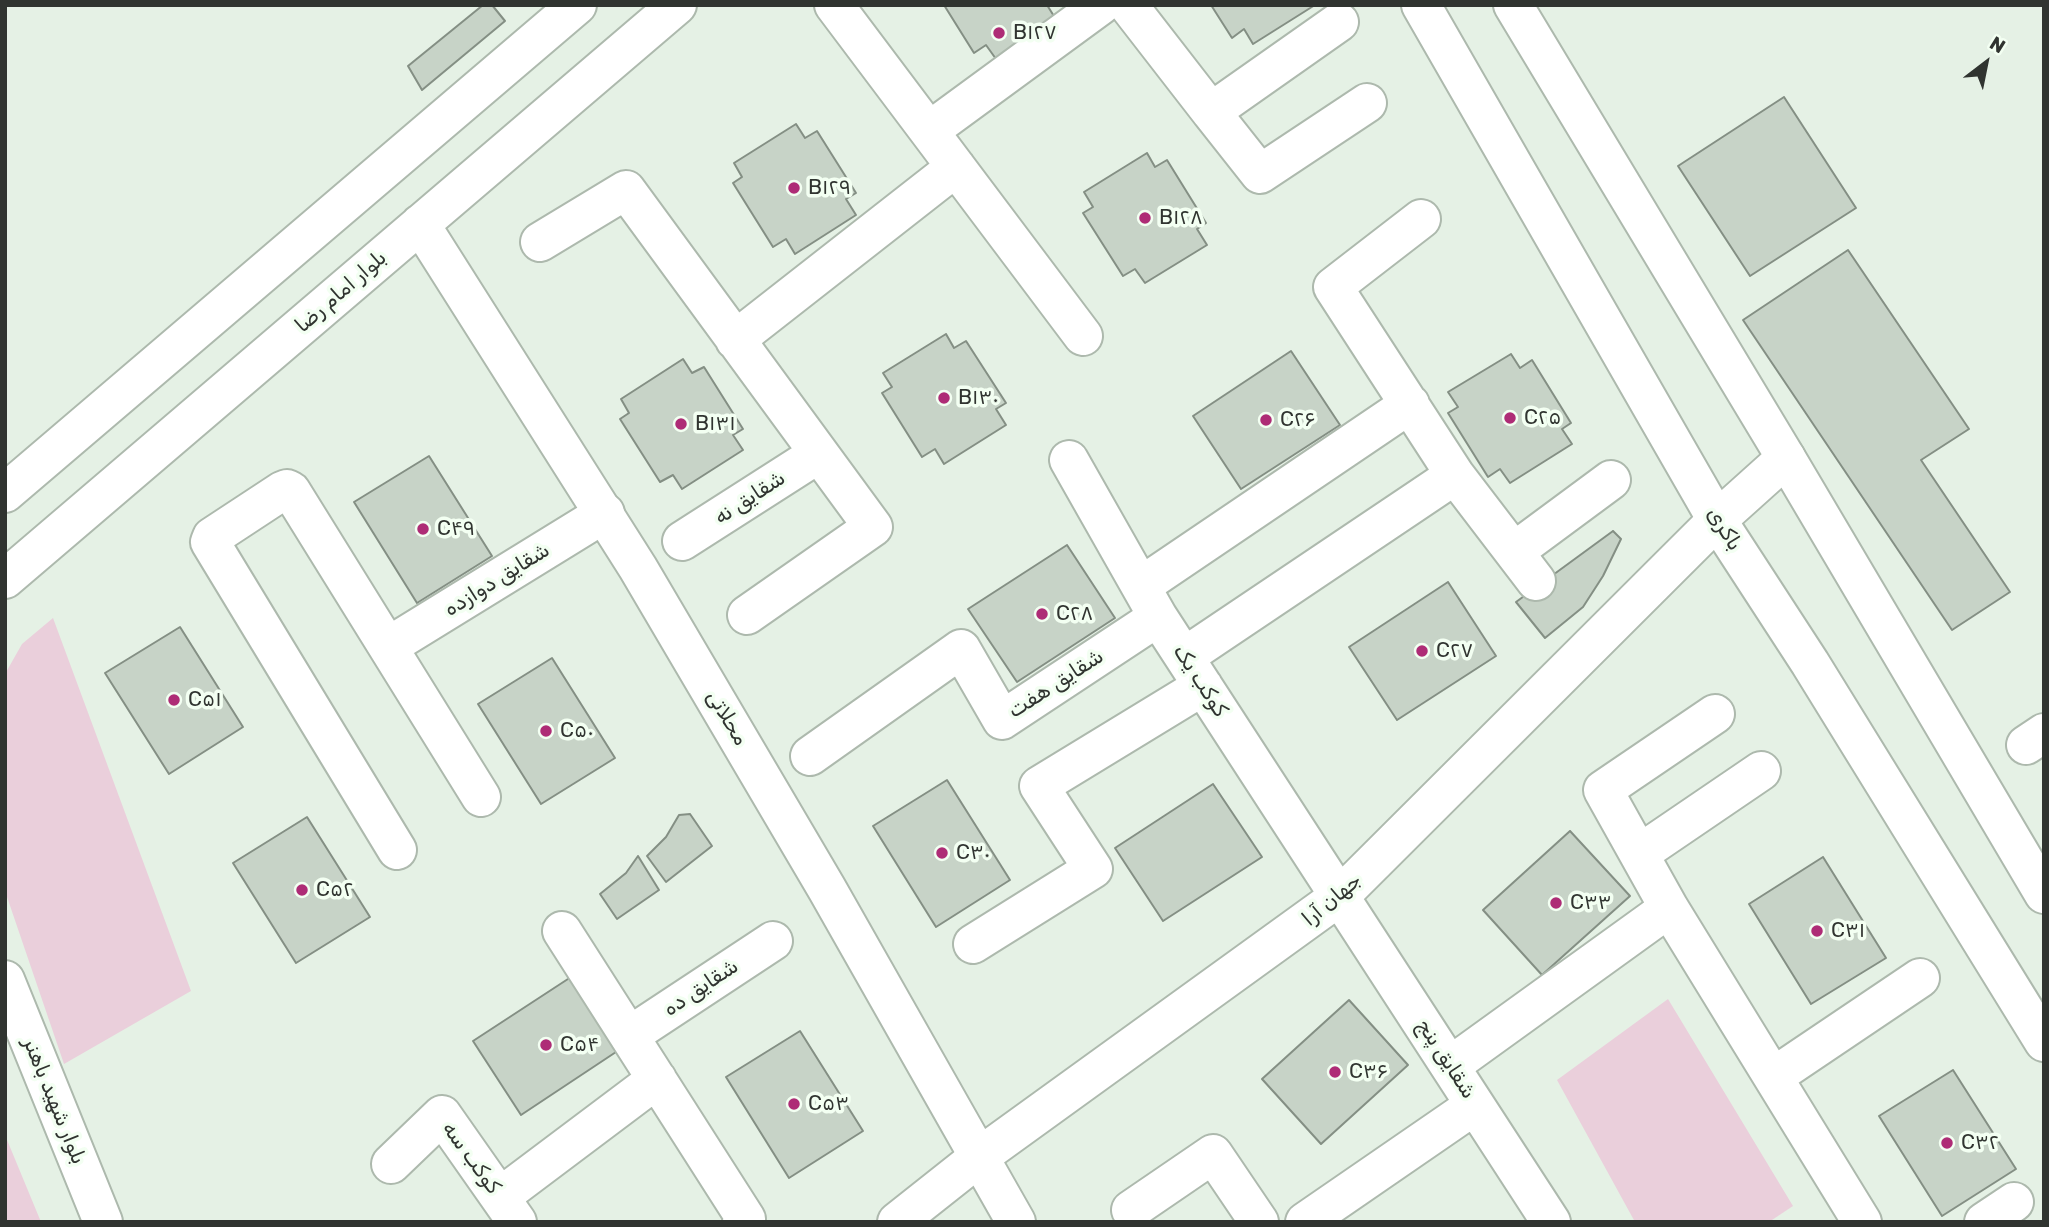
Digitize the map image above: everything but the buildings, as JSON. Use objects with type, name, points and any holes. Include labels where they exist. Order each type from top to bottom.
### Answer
[{"type":"street","points":[[5,493],[577,5]]},
{"type":"street","name":"بلوار امام رضا","points":[[5,579],[677,5]]},
{"type":"street","points":[[834,5],[1083,336]]},
{"type":"street","points":[[929,131],[1101,5]]},
{"type":"street","points":[[1128,5],[1260,174],[1367,103]]},
{"type":"street","name":"باکری","points":[[1421,5],[1717,520],[1810,663],[2044,1042]]},
{"type":"street","points":[[1513,5],[2044,894]]},
{"type":"street","points":[[1211,112],[1339,22]]},
{"type":"street","points":[[735,340],[956,167]]},
{"type":"street","points":[[540,242],[626,190],[873,527],[747,615]]},
{"type":"street","points":[[1421,219],[1333,287],[1455,475],[1526,566],[1611,480]]},
{"type":"street","name":"محلاتی","points":[[420,224],[605,513],[773,797],[1016,1222]]},
{"type":"street","points":[[1149,601],[1410,404]]},
{"type":"street","name":"شقایق نه","points":[[682,541],[818,454]]},
{"type":"street","name":"جهان آرا","points":[[897,1222],[979,1157],[1340,896],[1717,520],[1786,458]]},
{"type":"street","name":"کوکب یک","points":[[1069,460],[1149,601],[1340,896]]},
{"type":"street","points":[[973,944],[1093,869],[1040,786],[1455,475]]},
{"type":"street","points":[[397,850],[209,542],[212,537],[282,491],[286,489],[291,492],[481,797]]},
{"type":"street","name":"شقایق دوازده","points":[[389,646],[605,513]]},
{"type":"street","name":"شقایق هفت","points":[[810,756],[961,649],[1002,720],[1149,601]]},
{"type":"street","points":[[1715,714],[1603,790],[1669,908],[1863,1222]]},
{"type":"street","points":[[1639,854],[1761,771]]},
{"type":"street","name":"شقایق پنج","points":[[1340,896],[1551,1222]]},
{"type":"street","points":[[1450,1066],[1669,908]]},
{"type":"street","points":[[562,931],[746,1219],[742,1222]]},
{"type":"street","name":"شقایق ده","points":[[629,1036],[773,940]]},
{"type":"street","points":[[1773,1077],[1920,978]]},
{"type":"street","name":"بلوار شهید باهنر","points":[[5,979],[103,1222]]},
{"type":"street","points":[[508,1209],[657,1079]]},
{"type":"street","points":[[1305,1222],[1475,1105]]},
{"type":"street","name":"کوکب سه","points":[[391,1164],[442,1115],[508,1209]]},
{"type":"street","points":[[1131,1210],[1213,1154],[1259,1222]]},
{"type":"shaded area","points":[[53,618],[191,991],[64,1064],[5,891],[5,674],[22,644]]},
{"type":"shaded area","points":[[1668,999],[1793,1206],[1769,1222],[1635,1222],[1557,1080]]},
{"type":"shaded area","points":[[5,1135],[41,1222],[5,1222]]},
{"type":"place","name":"B۱۲۷","points":[[999,33]]},
{"type":"place","name":"B۱۲۹","points":[[794,188]]},
{"type":"place","name":"B۱۲۸","points":[[1145,218]]},
{"type":"place","name":"B۱۳۰","points":[[944,398]]},
{"type":"place","name":"C۲۵","points":[[1510,418]]},
{"type":"place","name":"C۲۶","points":[[1266,420]]},
{"type":"place","name":"B۱۳۱","points":[[681,424]]},
{"type":"place","name":"C۴۹","points":[[423,529]]},
{"type":"place","name":"C۲۸","points":[[1042,614]]},
{"type":"place","name":"C۲۷","points":[[1422,651]]},
{"type":"place","name":"C۵۱","points":[[174,700]]},
{"type":"place","name":"C۵۰","points":[[546,731]]},
{"type":"place","name":"C۳۰","points":[[942,853]]},
{"type":"place","name":"C۵۲","points":[[302,890]]},
{"type":"place","name":"C۳۳","points":[[1556,903]]},
{"type":"place","name":"C۳۱","points":[[1817,931]]},
{"type":"place","name":"C۵۴","points":[[546,1045]]},
{"type":"place","name":"C۳۶","points":[[1335,1072]]},
{"type":"place","name":"C۵۳","points":[[794,1104]]},
{"type":"place","name":"C۳۲","points":[[1947,1143]]}]
